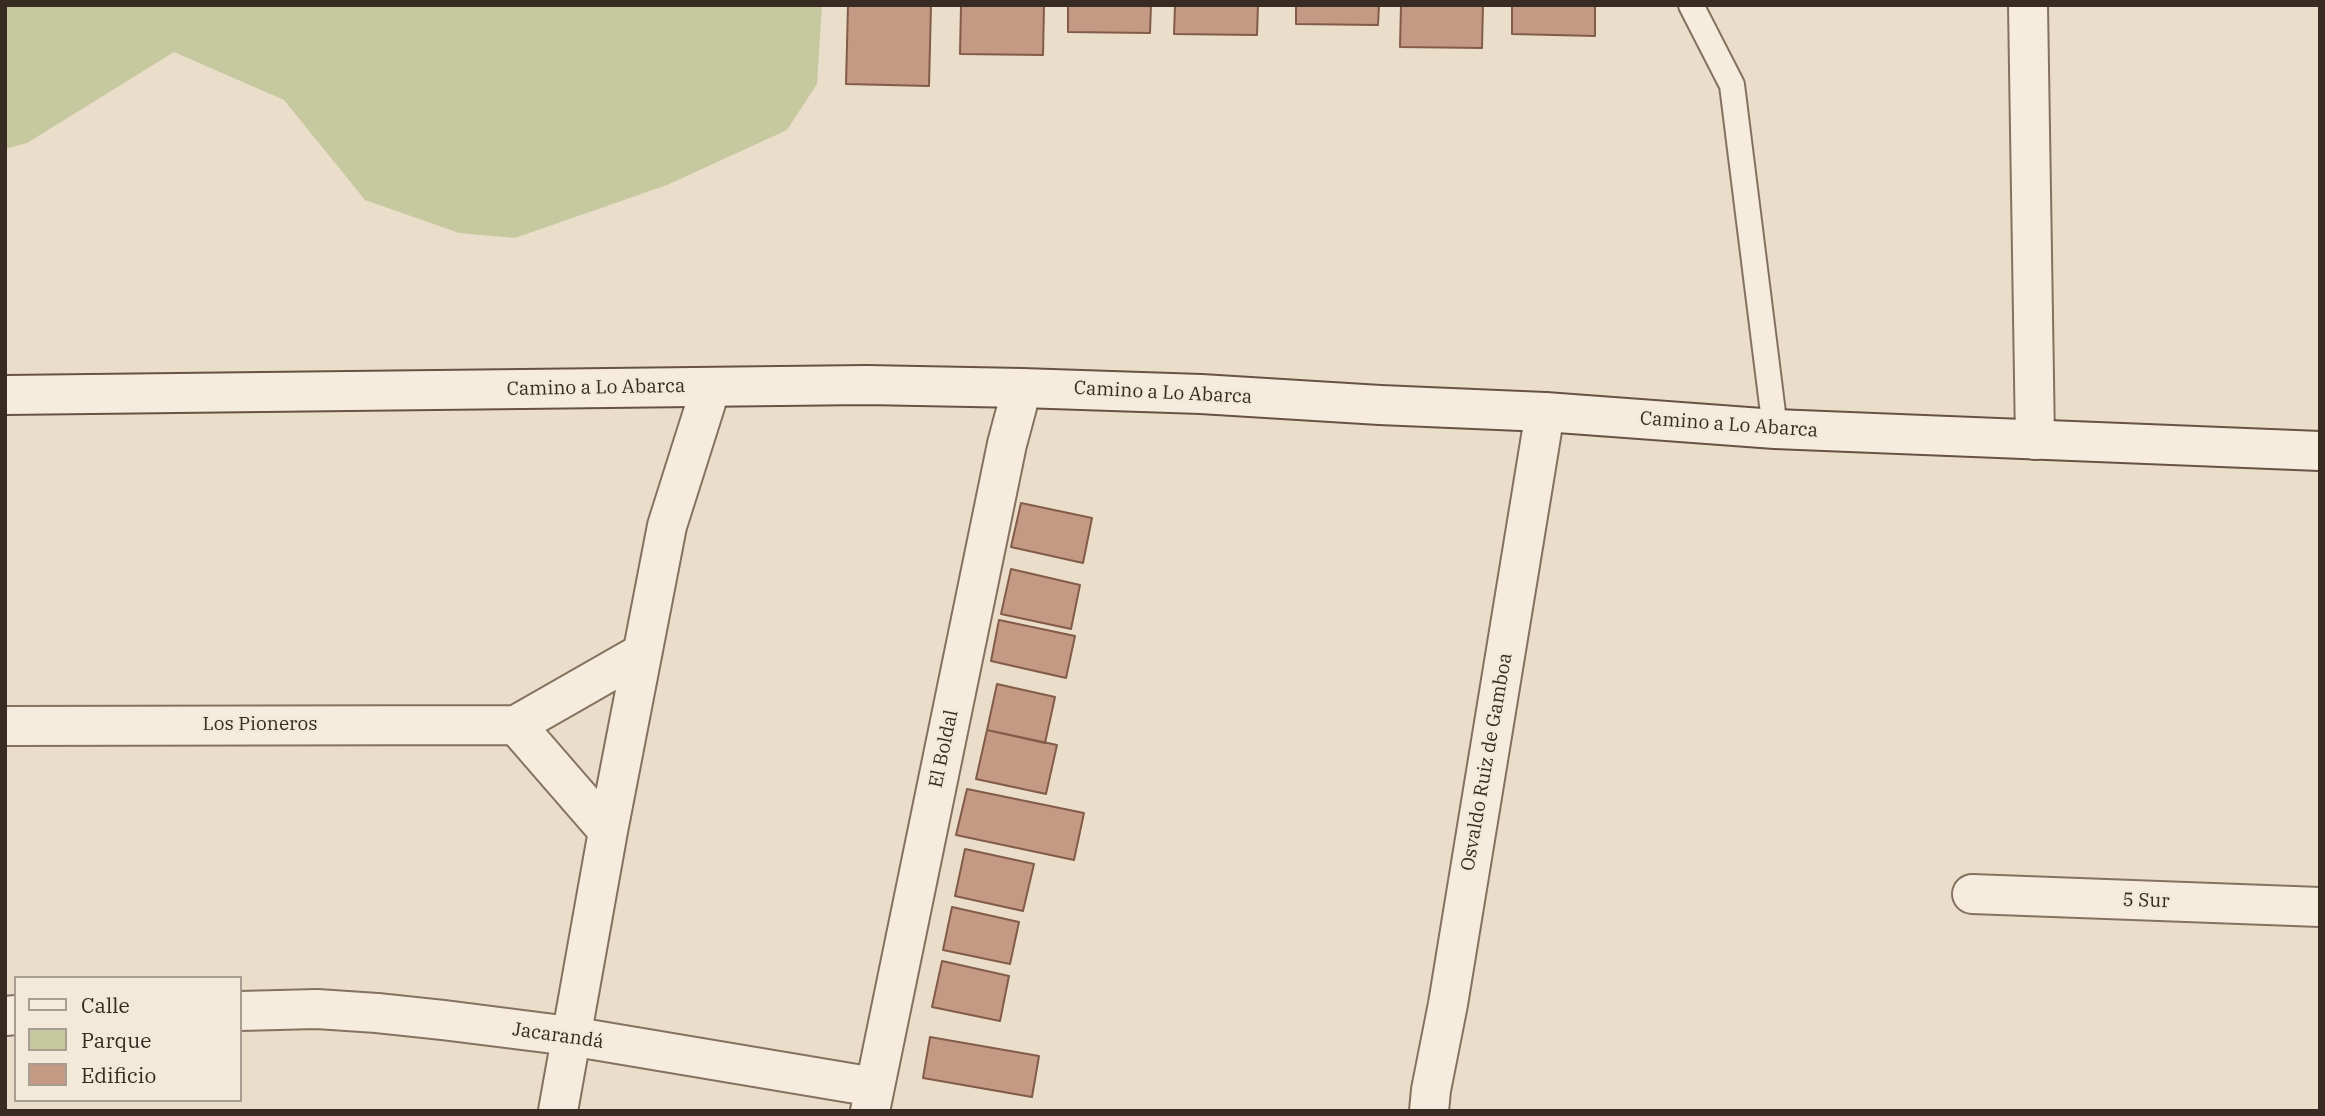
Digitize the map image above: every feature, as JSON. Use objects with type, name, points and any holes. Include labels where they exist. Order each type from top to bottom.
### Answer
[{"type":"street","points":[[2028,5],[2035,440]]},
{"type":"street","name":"Camino a Lo Abarca","points":[[5,395],[866,385],[1021,388],[1201,394],[1545,412],[1775,429],[2320,451]]},
{"type":"street","points":[[558,1111],[608,831],[667,526],[711,387]]},
{"type":"street","name":"El Boldal","points":[[872,1099],[1007,444],[1021,388]]},
{"type":"street","name":"Osvaldo Ruiz de Gamboa","points":[[1429,1111],[1545,412]]},
{"type":"street","name":"Los Pioneros","points":[[5,726],[516,724],[642,653]]},
{"type":"street","points":[[516,724],[608,831]]},
{"type":"street","name":"5 Sur","points":[[1972,894],[2320,908]]},
{"type":"street","name":"Jacarandá","points":[[242,1011],[317,1009],[376,1013],[570,1036],[872,1099]]},
{"type":"lane","points":[[1691,5],[1732,85],[1775,429]]},
{"type":"green space","points":[[5,5],[822,5],[817,84],[787,130],[667,185],[515,238],[459,233],[365,200],[284,100],[174,52],[27,143],[5,149]]},
{"type":"building","points":[[848,5],[931,5],[929,86],[846,84]]},
{"type":"building","points":[[961,5],[1044,5],[1043,55],[960,54]]},
{"type":"building","points":[[1068,5],[1151,5],[1150,33],[1068,32]]},
{"type":"building","points":[[1175,5],[1258,5],[1257,35],[1174,34]]},
{"type":"building","points":[[1296,5],[1379,5],[1378,25],[1296,24]]},
{"type":"building","points":[[1401,5],[1483,5],[1482,48],[1400,47]]},
{"type":"building","points":[[1512,5],[1595,5],[1595,36],[1512,34]]},
{"type":"building","points":[[1021,503],[1092,518],[1083,563],[1011,547]]},
{"type":"building","points":[[1011,569],[1080,585],[1071,629],[1001,614]]},
{"type":"building","points":[[999,620],[1075,636],[1066,678],[991,661]]},
{"type":"building","points":[[997,684],[1055,697],[1045,743],[987,730]]},
{"type":"building","points":[[987,730],[1057,745],[1046,794],[976,779]]},
{"type":"building","points":[[967,789],[1084,813],[1074,860],[956,835]]},
{"type":"building","points":[[965,849],[1034,864],[1023,911],[955,896]]},
{"type":"building","points":[[952,907],[1019,922],[1010,964],[943,950]]},
{"type":"building","points":[[942,961],[1009,976],[1000,1021],[932,1007]]},
{"type":"building","points":[[930,1037],[1039,1056],[1032,1097],[923,1078]]}]
